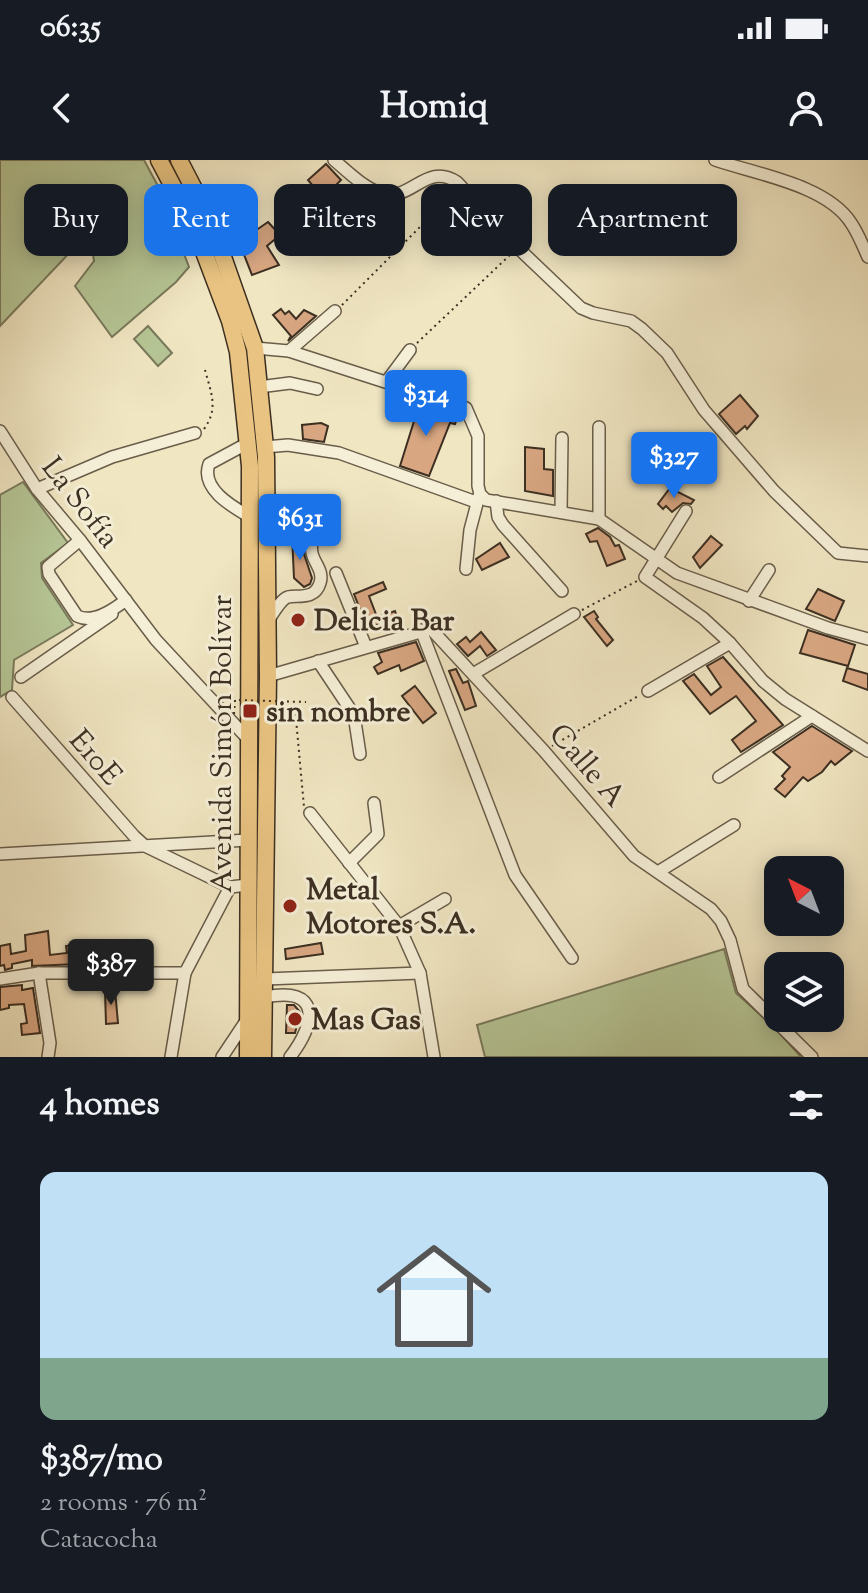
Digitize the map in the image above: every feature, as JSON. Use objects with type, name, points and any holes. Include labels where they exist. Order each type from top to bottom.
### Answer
[{"type":"highway","name":"Avenida Simón Bolívar","points":[[159,160],[195,228],[230,321],[256,445],[267,522],[263,1057]]},
{"type":"highway","name":"Avenida Simón Bolívar","points":[[179,160],[210,220],[255,348],[259,387],[250,517],[248,1057]]},
{"type":"street","points":[[334,160],[356,179],[381,194],[401,193],[435,176],[446,175],[459,184]]},
{"type":"street","points":[[715,160],[790,182],[818,194],[835,205],[850,221],[868,257]]},
{"type":"street","points":[[526,256],[581,308],[631,321],[642,329],[667,353],[704,410],[774,491],[838,553],[868,556]]},
{"type":"street","points":[[289,351],[335,311]]},
{"type":"street","points":[[255,348],[289,351],[466,408],[478,436],[478,498],[466,569]]},
{"type":"street","points":[[387,381],[410,350]]},
{"type":"street","points":[[259,387],[290,383],[317,389]]},
{"type":"street","points":[[599,427],[599,519]]},
{"type":"street","name":"La Sofía","points":[[0,431],[37,489],[126,600],[187,675],[249,740]]},
{"type":"street","points":[[37,489],[112,457],[195,433]]},
{"type":"street","points":[[561,511],[562,438]]},
{"type":"street","points":[[250,517],[219,495],[208,479],[209,464],[256,445],[288,445],[339,453],[478,498],[599,519],[677,573],[749,601],[868,639]]},
{"type":"street","points":[[496,501],[498,517],[503,525],[562,591]]},
{"type":"street","points":[[686,511],[645,577],[703,618],[763,681],[868,751]]},
{"type":"street","points":[[267,522],[313,528],[311,551],[321,581],[314,591],[303,597],[287,598],[267,622]]},
{"type":"street","points":[[80,540],[48,567],[49,574],[77,616],[89,619],[114,609],[126,600]]},
{"type":"street","points":[[749,601],[769,570]]},
{"type":"street","points":[[336,573],[366,647]]},
{"type":"street","points":[[21,677],[108,619],[114,609]]},
{"type":"street","points":[[473,674],[574,614]]},
{"type":"street","name":"Calle A","points":[[421,630],[431,629],[435,633],[544,751],[634,856],[711,909],[730,940],[743,989],[812,1057]]},
{"type":"street","points":[[268,676],[421,630],[515,875],[572,958]]},
{"type":"street","points":[[648,691],[730,643]]},
{"type":"street","points":[[318,661],[354,715],[360,754]]},
{"type":"street","name":"E10E","points":[[12,697],[145,846]]},
{"type":"street","points":[[719,777],[812,716]]},
{"type":"street","points":[[349,863],[378,834],[374,803]]},
{"type":"street","points":[[310,813],[399,926],[420,973],[434,1057]]},
{"type":"street","points":[[658,872],[734,825]]},
{"type":"street","points":[[0,854],[248,840]]},
{"type":"street","points":[[145,846],[230,887],[248,885]]},
{"type":"street","points":[[171,1057],[185,973],[230,887]]},
{"type":"street","points":[[399,926],[445,899]]},
{"type":"street","points":[[0,979],[39,973],[185,973]]},
{"type":"street","points":[[39,973],[50,1043],[48,1057]]},
{"type":"street","points":[[265,979],[420,973]]},
{"type":"street","points":[[265,997],[290,995],[309,1009],[310,1021],[306,1034],[290,1057]]},
{"type":"street","points":[[222,1057],[249,1017]]},
{"type":"path","points":[[335,311],[421,226]]},
{"type":"path","points":[[410,350],[510,256]]},
{"type":"path","points":[[195,433],[203,430],[213,417],[213,402],[205,370]]},
{"type":"path","points":[[574,614],[645,577]]},
{"type":"path","points":[[544,751],[648,691]]},
{"type":"path","points":[[234,714],[235,700],[306,702]]},
{"type":"path","points":[[295,708],[301,795],[305,810],[310,813]]},
{"type":"green space","points":[[0,160],[144,160],[157,184],[144,184],[144,256],[185,256],[189,267],[176,282],[112,337],[75,286],[94,261],[93,256],[128,256],[128,184],[24,184],[24,256],[66,256],[0,326]]},
{"type":"green space","points":[[148,326],[172,353],[158,366],[134,339]]},
{"type":"green space","points":[[23,482],[68,543],[41,563],[42,578],[73,625],[14,660],[12,690],[0,697],[0,495]]},
{"type":"green space","points":[[724,949],[736,993],[764,1018],[764,1032],[779,1032],[801,1057],[485,1057],[477,1025]]},
{"type":"building","points":[[326,164],[341,180],[337,184],[311,184],[308,180]]},
{"type":"building","points":[[268,222],[274,228],[274,240],[267,246],[279,265],[252,275],[245,256],[258,256],[258,229]]},
{"type":"building","points":[[281,309],[285,314],[289,311],[296,319],[304,310],[316,316],[288,341],[291,336],[273,315]]},
{"type":"building","points":[[740,395],[758,416],[747,429],[745,426],[736,434],[719,414]]},
{"type":"building","points":[[420,402],[451,412],[450,416],[457,418],[455,424],[450,423],[429,476],[400,466]]},
{"type":"building","points":[[321,423],[328,426],[324,442],[303,439],[302,425]]},
{"type":"building","points":[[525,447],[544,449],[544,469],[553,470],[553,496],[525,491]]},
{"type":"building","points":[[670,488],[694,500],[691,504],[683,503],[672,512],[666,506],[663,509],[658,504]]},
{"type":"building","points":[[598,528],[610,537],[615,546],[619,545],[625,559],[607,566],[597,541],[590,542],[586,534]]},
{"type":"building","points":[[292,535],[304,535],[304,554],[312,578],[310,584],[304,587],[294,578]]},
{"type":"building","points":[[711,536],[722,545],[700,568],[693,557]]},
{"type":"building","points":[[500,543],[509,557],[482,570],[476,559]]},
{"type":"building","points":[[383,582],[386,589],[369,596],[377,617],[365,622],[354,594]]},
{"type":"building","points":[[818,589],[844,601],[835,621],[806,609]]},
{"type":"building","points":[[395,611],[400,625],[381,631],[379,624],[374,626],[372,619]]},
{"type":"building","points":[[594,611],[598,617],[596,619],[613,640],[607,646],[584,617]]},
{"type":"building","points":[[808,630],[855,645],[848,666],[800,653]]},
{"type":"building","points":[[481,632],[496,650],[487,656],[480,646],[468,656],[457,644],[466,637],[470,642]]},
{"type":"building","points":[[416,642],[424,661],[401,671],[399,665],[378,674],[374,667],[382,662],[378,653]]},
{"type":"building","points":[[723,657],[783,725],[741,752],[732,740],[756,721],[736,696],[710,714],[683,681],[694,674],[711,695],[721,687],[707,666]]},
{"type":"building","points":[[847,668],[868,674],[868,690],[843,681]]},
{"type":"building","points":[[456,669],[463,683],[468,681],[476,706],[465,710],[449,671]]},
{"type":"building","points":[[415,686],[436,713],[423,723],[402,696]]},
{"type":"building","points":[[812,726],[852,751],[835,765],[831,761],[808,781],[803,777],[785,797],[775,789],[785,779],[782,776],[790,767],[773,752]]},
{"type":"building","points":[[48,931],[50,955],[67,953],[66,946],[76,944],[78,964],[32,966],[32,960],[12,964],[12,968],[5,970],[4,965],[0,966],[0,946],[10,944],[11,954],[26,951],[25,935]]},
{"type":"building","points":[[321,943],[323,954],[286,959],[285,949]]},
{"type":"building","points":[[22,985],[22,990],[33,988],[40,1033],[22,1035],[21,1024],[27,1023],[24,1004],[9,1005],[9,1008],[0,1010],[0,987]]},
{"type":"building","points":[[115,990],[118,1023],[106,1024],[105,991]]},
{"type":"building","name":"Mas Gas","points":[[287,1005],[294,1005],[300,1012],[295,1033],[286,1033]]},
{"type":"place","name":"Delicia Bar","points":[[298,620]]},
{"type":"place","name":"sin nombre","points":[[250,711]]},
{"type":"place","name":"Metal Motores S.A.","points":[[290,906]]},
{"type":"place","name":"Mas Gas","points":[[295,1019]]}]
